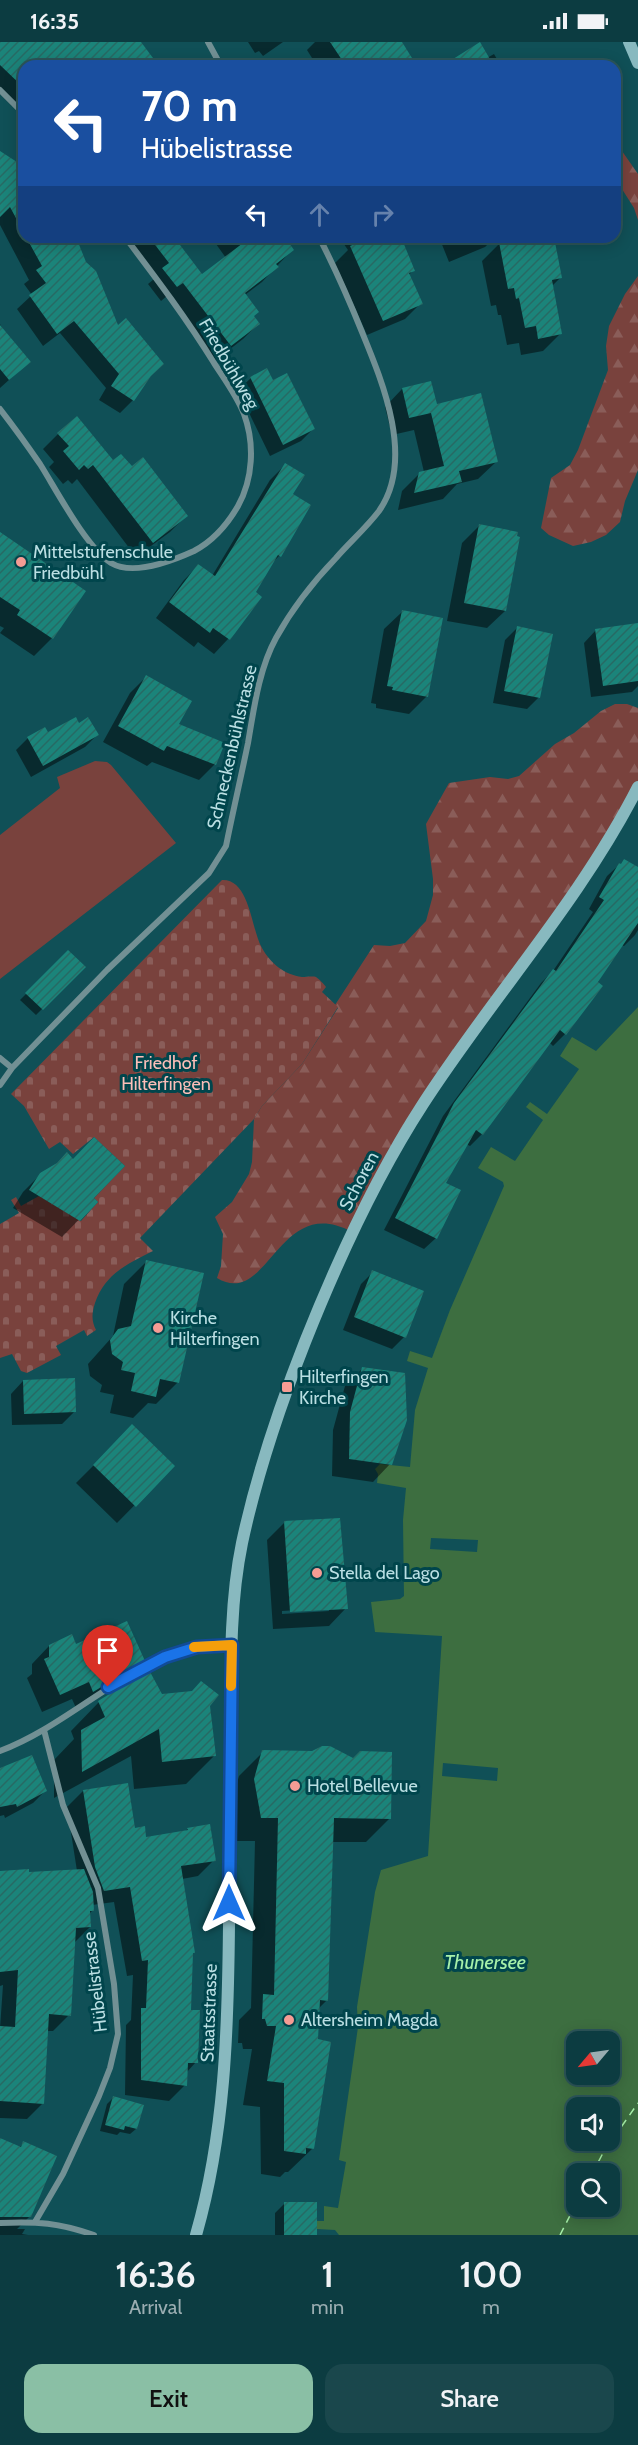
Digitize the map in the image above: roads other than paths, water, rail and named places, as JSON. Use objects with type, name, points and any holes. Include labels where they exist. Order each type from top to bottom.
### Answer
[{"type":"main road","points":[[629,42],[638,63]]},
{"type":"main road","name":"Schoren","points":[[232,1645],[242,1547],[257,1477],[274,1421],[291,1377],[352,1232],[373,1190],[423,1104],[600,855],[638,787]]},
{"type":"main road","name":"Staatsstrasse","points":[[196,2235],[215,2156],[225,2074],[229,1971],[232,1645]]},
{"type":"street","points":[[208,42],[218,60]]},
{"type":"street","points":[[0,90],[18,108]]},
{"type":"street","name":"Friedbühlweg","points":[[0,409],[79,526],[106,559],[122,568],[137,568],[193,551],[212,539],[231,518],[245,494],[250,471],[248,429],[236,398],[191,326],[129,243]]},
{"type":"street","name":"Schneckenbühlstrasse","points":[[0,1085],[12,1068],[107,970],[218,861],[226,846],[256,698],[268,654],[275,639],[301,600],[367,525],[386,499],[393,478],[394,437],[388,400],[346,292],[322,243]]},
{"type":"street","points":[[0,1058],[12,1068]]},
{"type":"street","points":[[0,1751],[44,1730],[108,1687],[150,1663],[197,1647],[232,1645]]},
{"type":"street","name":"Hübelistrasse","points":[[35,2222],[63,2174],[99,2096],[110,2068],[118,2034],[114,1984],[98,1888],[63,1805],[44,1730]]},
{"type":"street","points":[[0,2223],[62,2224],[94,2235]]},
{"type":"water","name":"Thunersee","points":[[638,1007],[638,2235],[339,2235],[335,2230],[317,2229],[317,2221],[324,2221],[324,2206],[338,2208],[346,2162],[339,2160],[358,2027],[357,2007],[375,1892],[381,1870],[428,1856],[442,1636],[375,1632],[371,1602],[400,1599],[404,1596],[403,1520],[406,1488],[377,1483],[378,1474],[375,1469],[380,1464],[410,1467],[415,1410],[428,1368],[407,1361],[410,1351],[432,1358],[450,1310],[504,1186],[503,1182],[478,1168],[491,1147],[515,1161],[543,1120],[526,1107],[530,1102],[547,1114],[579,1069],[560,1056],[572,1037],[596,1051]]},
{"type":"place","name":"Mittelstufenschule Friedbühl","points":[[21,562]]},
{"type":"place","name":"Kirche Hilterfingen","points":[[158,1328]]},
{"type":"place","name":"Hilterfingen Kirche","points":[[287,1387]]},
{"type":"place","name":"Stella del Lago","points":[[317,1573]]},
{"type":"place","name":"Hotel Bellevue","points":[[295,1786]]},
{"type":"place","name":"Altersheim Magda","points":[[289,2020]]},
{"type":"park label","name":"Friedhof Hilterfingen","points":[[166,1073]]}]
